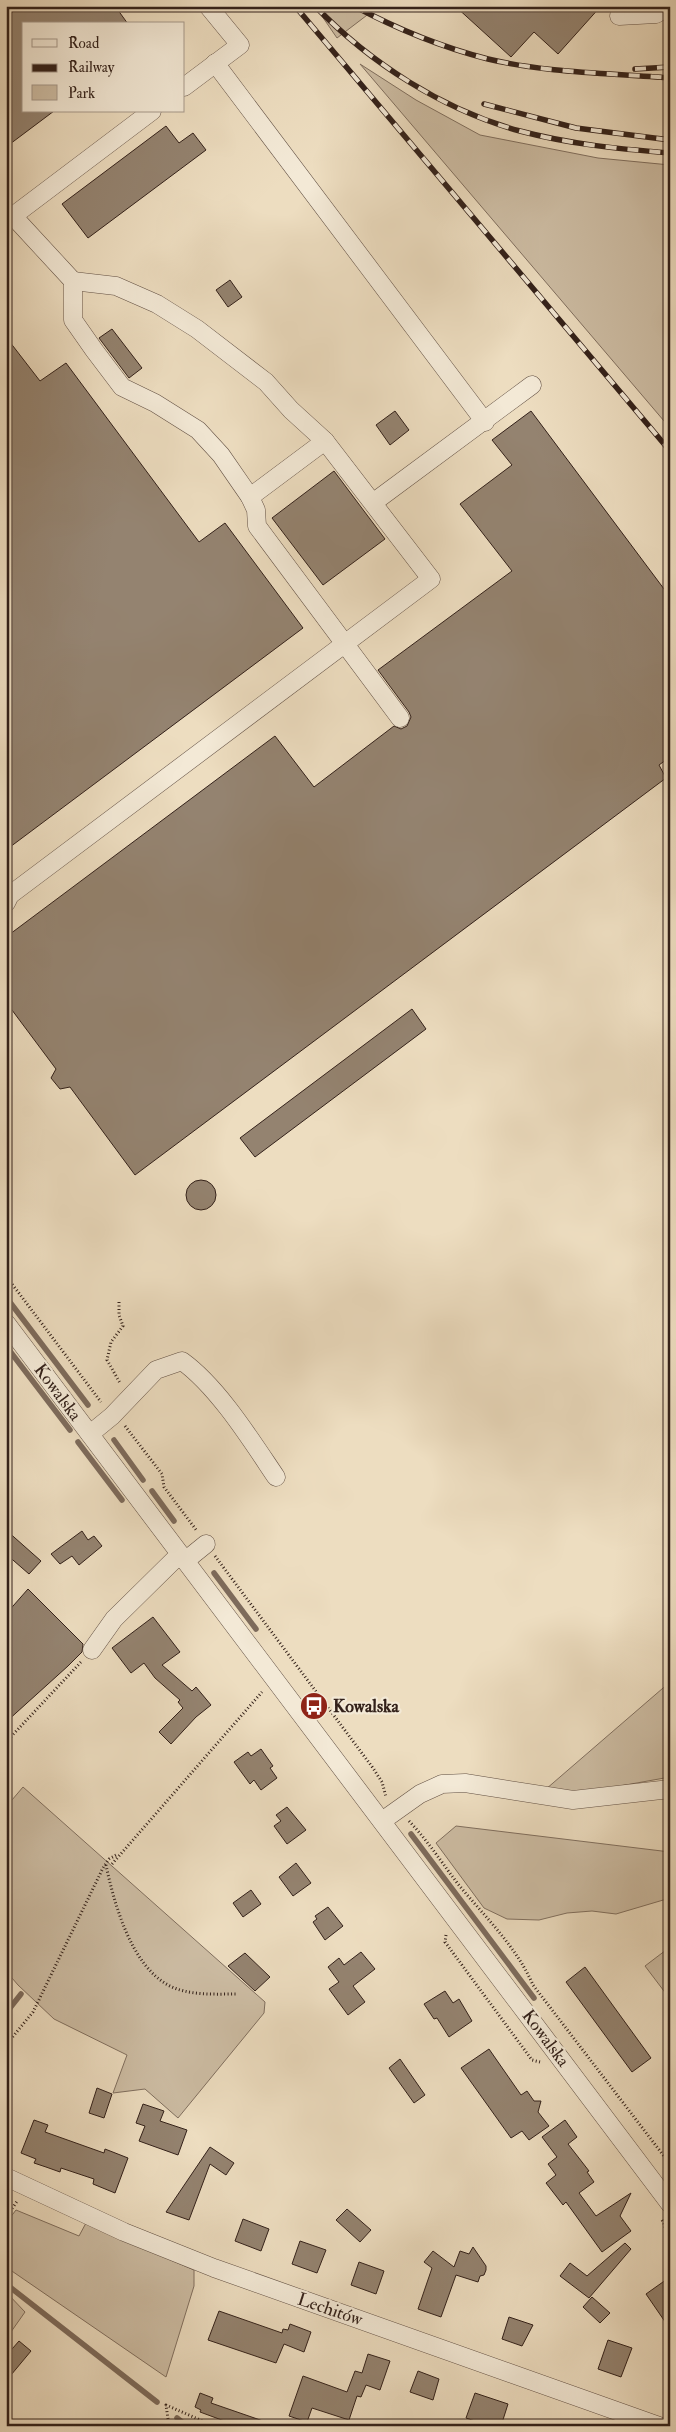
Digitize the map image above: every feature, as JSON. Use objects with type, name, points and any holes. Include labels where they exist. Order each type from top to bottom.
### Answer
[{"type":"street","points":[[185,86],[240,45],[208,6]]},
{"type":"street","points":[[619,16],[656,14],[669,6]]},
{"type":"street","points":[[215,63],[485,422]]},
{"type":"street","points":[[8,897],[431,579],[374,502],[325,441],[291,410],[266,382],[197,329],[157,304],[116,286],[73,282],[10,218],[151,112]]},
{"type":"street","points":[[73,282],[73,320],[122,387],[155,403],[198,430],[220,455],[250,497],[256,510],[257,526],[400,718]]},
{"type":"street","points":[[374,502],[485,422],[532,385]]},
{"type":"street","points":[[250,497],[325,441]]},
{"type":"street","name":"Kowalska","points":[[6,1322],[670,2204]]},
{"type":"street","points":[[90,1434],[112,1416],[156,1370],[182,1361],[192,1369],[229,1411],[276,1478]]},
{"type":"street","points":[[92,1650],[114,1619],[183,1557],[206,1544]]},
{"type":"street","points":[[382,1821],[420,1794],[442,1784],[465,1783],[573,1800],[670,1789]]},
{"type":"street","name":"Lechitów","points":[[6,2177],[124,2232],[214,2268],[624,2419],[659,2426]]},
{"type":"path","points":[[6,1276],[105,1408]]},
{"type":"path","points":[[119,1302],[119,1315],[122,1326],[111,1342],[108,1360],[129,1398]]},
{"type":"path","points":[[119,1422],[126,1427],[162,1474],[164,1487],[373,1768],[382,1782],[386,1798],[431,1846],[449,1872],[516,1953],[533,1985],[670,2164]]},
{"type":"path","points":[[6,1742],[92,1650]]},
{"type":"path","points":[[112,1864],[227,1730],[275,1680]]},
{"type":"path","points":[[6,2045],[33,2012],[105,1864],[114,1855],[119,1854]]},
{"type":"path","points":[[105,1864],[116,1906],[130,1938],[151,1972],[169,1985],[187,1992],[237,1994]]},
{"type":"path","points":[[169,2426],[166,2406],[214,2426]]},
{"type":"green space","points":[[315,6],[379,6],[337,38]]},
{"type":"green space","points":[[360,64],[416,100],[480,135],[598,158],[670,165],[670,428]]},
{"type":"green space","points":[[670,1682],[670,1777],[531,1802]]},
{"type":"green space","points":[[23,1787],[265,2002],[264,2013],[178,2118],[145,2089],[113,2093],[127,2055],[54,2019],[6,1971],[6,1807]]},
{"type":"green space","points":[[456,1826],[670,1852],[670,1898],[616,1914],[592,1911],[567,1913],[539,1920],[507,1919],[484,1908],[436,1843]]},
{"type":"green space","points":[[670,1947],[670,1999],[645,1966]]},
{"type":"green space","points":[[16,2210],[79,2236],[86,2223],[194,2270],[194,2286],[166,2377],[6,2267],[6,2223]]},
{"type":"green space","points":[[6,2292],[25,2312],[6,2339]]},
{"type":"building","points":[[6,6],[115,6],[127,22],[22,22],[22,112],[53,112],[6,147]]},
{"type":"building","points":[[455,6],[601,6],[558,54],[534,32],[511,57]]},
{"type":"building","points":[[166,126],[179,143],[193,133],[206,150],[88,238],[62,204]]},
{"type":"building","points":[[230,280],[242,297],[228,307],[216,290]]},
{"type":"building","points":[[112,329],[142,368],[129,378],[99,338]]},
{"type":"building","points":[[6,337],[40,381],[66,363],[199,542],[225,523],[303,628],[6,850]]},
{"type":"building","points":[[395,411],[409,430],[390,445],[376,425]]},
{"type":"building","points":[[531,411],[670,597],[670,757],[659,765],[666,778],[135,1175],[70,1087],[60,1089],[51,1078],[56,1069],[6,1002],[6,937],[275,736],[314,787],[394,726],[401,729],[407,726],[411,717],[409,712],[378,670],[512,571],[460,504],[512,465],[492,440]]},
{"type":"building","points":[[334,471],[385,539],[323,585],[272,518]]},
{"type":"building","points":[[412,1009],[426,1029],[255,1157],[240,1138]]},
{"type":"building","points":[[201,1180],[212,1184],[216,1195],[212,1206],[201,1210],[190,1206],[186,1195],[190,1184]]},
{"type":"building","points":[[6,1530],[41,1561],[29,1574],[6,1554]]},
{"type":"building","points":[[82,1531],[88,1540],[94,1536],[102,1546],[79,1565],[72,1556],[60,1564],[51,1554]]},
{"type":"building","points":[[28,1589],[83,1644],[82,1652],[6,1722],[6,1614]]},
{"type":"building","points":[[153,1617],[180,1652],[162,1665],[192,1691],[196,1687],[211,1705],[196,1717],[171,1744],[159,1732],[183,1708],[178,1702],[180,1700],[155,1678],[144,1663],[131,1673],[112,1648]]},
{"type":"building","points":[[261,1749],[273,1766],[270,1768],[277,1778],[261,1790],[254,1780],[250,1784],[234,1762],[248,1752],[251,1756]]},
{"type":"building","points":[[287,1807],[306,1830],[287,1844],[274,1826],[281,1821],[276,1815]]},
{"type":"building","points":[[296,1863],[311,1883],[293,1896],[279,1877]]},
{"type":"building","points":[[251,1890],[261,1904],[243,1917],[233,1903]]},
{"type":"building","points":[[328,1907],[343,1926],[325,1940],[313,1922],[317,1919],[315,1916]]},
{"type":"building","points":[[361,1952],[375,1969],[353,1986],[365,2002],[348,2015],[329,1989],[339,1982],[328,1967],[339,1958],[344,1965]]},
{"type":"building","points":[[245,1953],[270,1977],[255,1991],[228,1966]]},
{"type":"building","points":[[585,1967],[651,2058],[632,2072],[566,1982]]},
{"type":"building","points":[[445,1991],[453,2003],[459,1999],[472,2021],[449,2037],[437,2018],[434,2019],[424,2004]]},
{"type":"building","points":[[489,2049],[521,2095],[527,2091],[534,2101],[541,2101],[538,2112],[549,2126],[529,2140],[522,2131],[511,2138],[461,2068]]},
{"type":"building","points":[[400,2059],[425,2095],[414,2103],[389,2068]]},
{"type":"building","points":[[97,2088],[112,2094],[104,2118],[89,2113]]},
{"type":"building","points":[[143,2104],[164,2111],[160,2121],[187,2130],[178,2155],[139,2141],[145,2126],[136,2123]]},
{"type":"building","points":[[34,2120],[48,2125],[45,2132],[104,2153],[105,2149],[128,2158],[115,2193],[93,2184],[94,2179],[61,2168],[60,2172],[34,2163],[36,2159],[21,2153]]},
{"type":"building","points":[[565,2120],[577,2137],[568,2144],[589,2171],[587,2172],[594,2182],[579,2193],[596,2216],[631,2193],[620,2216],[631,2231],[602,2252],[566,2202],[563,2205],[546,2183],[556,2175],[548,2164],[557,2157],[542,2137]]},
{"type":"building","points":[[210,2147],[234,2163],[226,2175],[210,2164],[189,2220],[166,2212]]},
{"type":"building","points":[[347,2209],[371,2230],[360,2242],[336,2220]]},
{"type":"building","points":[[243,2219],[269,2229],[261,2251],[235,2241]]},
{"type":"building","points":[[300,2241],[326,2250],[317,2273],[292,2264]]},
{"type":"building","points":[[625,2243],[631,2249],[589,2298],[560,2276],[570,2263],[587,2276]]},
{"type":"building","points":[[473,2247],[486,2266],[484,2275],[480,2276],[478,2282],[456,2275],[441,2317],[418,2309],[432,2268],[424,2262],[433,2251],[454,2267],[460,2251],[469,2254]]},
{"type":"building","points":[[359,2262],[384,2271],[376,2294],[351,2285]]},
{"type":"building","points":[[670,2277],[670,2329],[646,2294]]},
{"type":"building","points":[[592,2297],[610,2313],[600,2323],[583,2307]]},
{"type":"building","points":[[219,2311],[282,2333],[283,2329],[288,2330],[290,2324],[311,2332],[304,2352],[284,2344],[276,2363],[208,2340]]},
{"type":"building","points":[[509,2317],[533,2325],[522,2346],[502,2339]]},
{"type":"building","points":[[608,2340],[632,2348],[621,2377],[598,2369]]},
{"type":"building","points":[[19,2341],[31,2351],[6,2381],[6,2356]]},
{"type":"building","points":[[368,2354],[390,2361],[380,2390],[366,2385],[361,2397],[357,2396],[349,2420],[312,2408],[307,2422],[289,2416],[303,2376],[347,2392],[355,2371],[362,2373]]},
{"type":"building","points":[[418,2371],[439,2379],[433,2400],[410,2392]]},
{"type":"building","points":[[200,2393],[213,2398],[211,2403],[266,2422],[264,2426],[238,2426],[200,2412],[201,2410],[195,2407]]},
{"type":"building","points":[[475,2393],[508,2404],[501,2426],[490,2426],[466,2418]]},
{"type":"waterway","points":[[6,1297],[88,1405]]},
{"type":"waterway","points":[[6,1346],[70,1430]]},
{"type":"waterway","points":[[114,1440],[143,1480]]},
{"type":"waterway","points":[[78,1442],[122,1500]]},
{"type":"waterway","points":[[152,1491],[174,1521]]},
{"type":"waterway","points":[[214,1573],[256,1629]]},
{"type":"waterway","points":[[411,1834],[534,1998]]},
{"type":"waterway","points":[[6,2013],[21,1994]]},
{"type":"waterway","points":[[6,2284],[157,2402]]},
{"type":"waterway","points":[[177,2418],[187,2426]]},
{"type":"railway","points":[[295,6],[670,451]]},
{"type":"railway","points":[[315,6],[359,47],[384,65],[409,82],[463,111],[520,131],[576,143],[670,153]]},
{"type":"railway","points":[[354,6],[420,37],[488,59],[556,70],[670,78]]},
{"type":"railway","points":[[635,69],[670,67]]},
{"type":"railway","points":[[484,104],[576,128],[670,140]]},
{"type":"place","name":"Kowalska","points":[[314,1706]]}]
